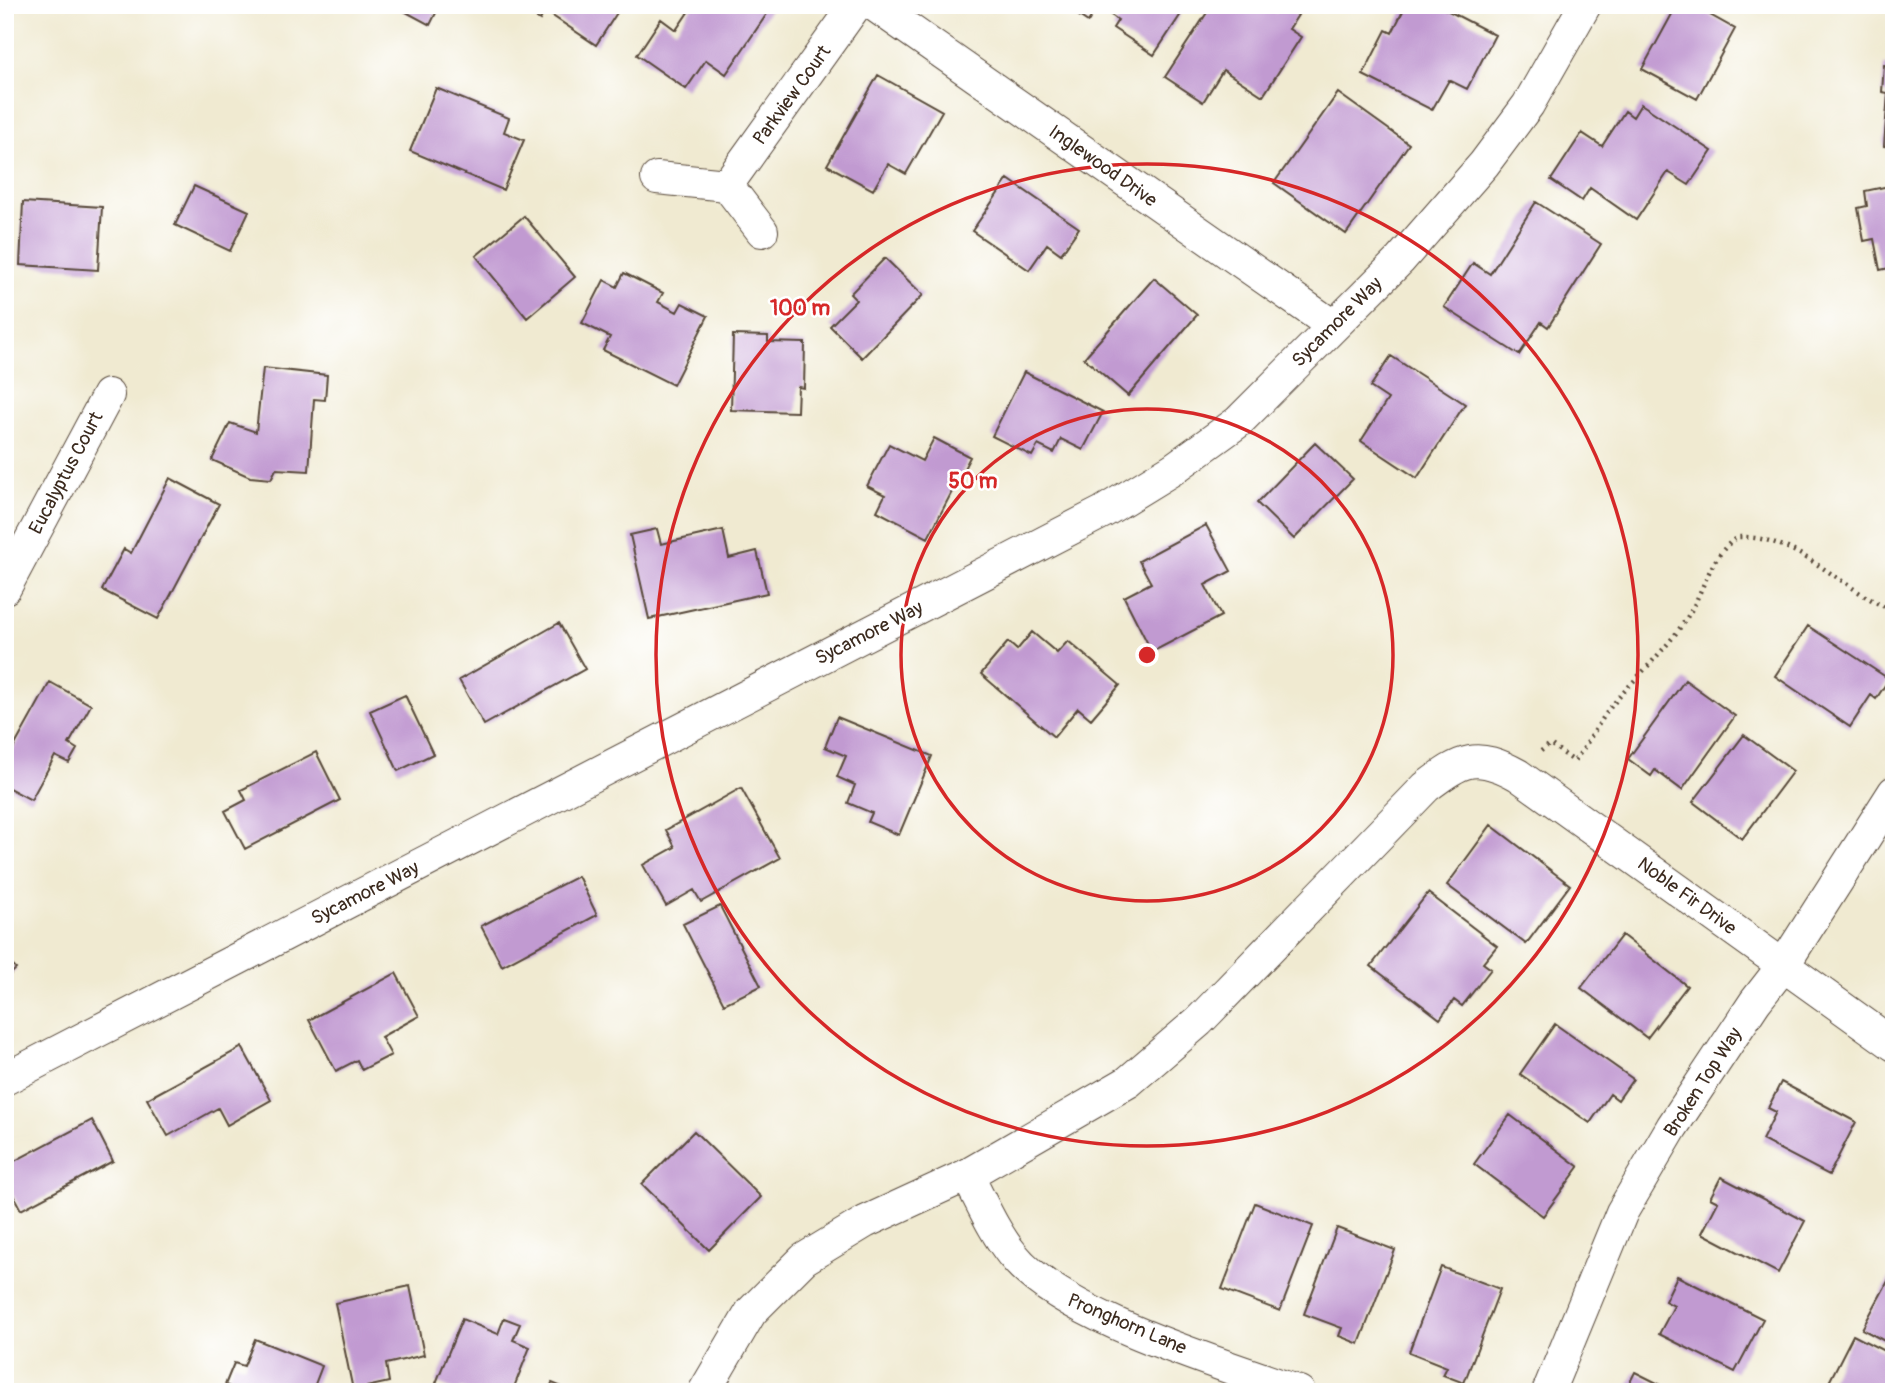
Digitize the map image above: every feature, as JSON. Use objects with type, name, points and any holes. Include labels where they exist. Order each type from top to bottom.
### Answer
[{"type":"street","name":"Parkview Court","points":[[727,185],[856,5]]},
{"type":"street","name":"Inglewood Drive","points":[[874,5],[1333,326]]},
{"type":"street","name":"Sycamore Way","points":[[5,1079],[1103,512],[1173,469],[1238,422],[1399,260],[1484,164],[1528,105],[1585,5]]},
{"type":"street","points":[[656,178],[727,185],[762,231]]},
{"type":"street","name":"Eucalyptus Court","points":[[5,588],[108,395]]},
{"type":"street","name":"Noble Fir Drive","points":[[967,1175],[1128,1082],[1199,1021],[1426,787],[1450,769],[1475,759],[1497,763],[1518,775],[1894,1045]]},
{"type":"street","name":"Broken Top Way","points":[[1548,1392],[1622,1212],[1672,1127],[1755,1002],[1783,966],[1894,792]]},
{"type":"street","points":[[704,1392],[751,1312],[804,1259],[865,1222],[967,1175]]},
{"type":"street","name":"Pronghorn Lane","points":[[967,1175],[1012,1255],[1056,1293],[1111,1321],[1299,1392]]},
{"type":"path","points":[[1585,748],[1612,705],[1666,647],[1686,620],[1713,563],[1726,545],[1737,537],[1772,541],[1793,551],[1868,601],[1894,611]]},
{"type":"building","points":[[393,5],[440,5],[430,25]]},
{"type":"building","points":[[517,5],[622,5],[596,45],[545,11],[540,20]]},
{"type":"building","points":[[693,5],[773,5],[726,74],[706,60],[686,89],[637,55],[661,19],[676,30]]},
{"type":"building","points":[[1063,5],[1187,5],[1154,55],[1113,28],[1118,20],[1098,6],[1088,22]]},
{"type":"building","points":[[1212,5],[1264,5],[1276,13],[1283,5],[1298,15],[1289,29],[1301,37],[1263,96],[1223,70],[1203,102],[1165,77]]},
{"type":"building","points":[[1406,5],[1437,5],[1495,35],[1467,89],[1449,80],[1432,110],[1363,75],[1386,30],[1392,33]]},
{"type":"building","points":[[1677,5],[1692,5],[1735,29],[1697,99],[1642,69]]},
{"type":"building","points":[[1884,65],[1894,66],[1894,147],[1884,146],[1888,93],[1882,92]]},
{"type":"building","points":[[878,75],[942,111],[906,174],[888,164],[873,190],[827,165]]},
{"type":"building","points":[[436,88],[509,118],[504,132],[524,140],[503,190],[410,151]]},
{"type":"building","points":[[1338,93],[1409,144],[1346,234],[1274,183]]},
{"type":"building","points":[[1641,104],[1712,151],[1689,185],[1668,172],[1636,220],[1590,188],[1582,201],[1551,180],[1582,133],[1602,146],[1625,111],[1633,117]]},
{"type":"building","points":[[1008,179],[1079,228],[1061,254],[1047,244],[1029,270],[972,231]]},
{"type":"building","points":[[1894,185],[1894,267],[1880,270],[1874,239],[1864,241],[1858,208],[1867,206],[1865,191]]},
{"type":"building","points":[[194,186],[249,211],[230,251],[175,225]]},
{"type":"building","points":[[23,202],[102,207],[98,270],[20,265]]},
{"type":"building","points":[[1536,202],[1601,244],[1548,327],[1541,322],[1519,355],[1444,307],[1473,263],[1490,274]]},
{"type":"building","points":[[524,216],[575,277],[527,318],[476,256]]},
{"type":"building","points":[[885,258],[923,295],[862,358],[830,326],[856,300],[850,294]]},
{"type":"building","points":[[624,273],[663,293],[658,302],[677,312],[682,303],[708,316],[673,385],[603,350],[610,337],[582,323],[604,280],[617,287]]},
{"type":"building","points":[[1154,278],[1197,315],[1128,396],[1084,358]]},
{"type":"building","points":[[733,335],[768,336],[768,342],[805,343],[804,388],[798,387],[797,412],[731,410]]},
{"type":"building","points":[[1391,356],[1465,404],[1417,478],[1361,441],[1388,399],[1370,387]]},
{"type":"building","points":[[263,368],[327,375],[325,400],[314,399],[309,471],[276,469],[271,479],[250,477],[212,460],[230,423],[256,432]]},
{"type":"building","points":[[1024,372],[1103,412],[1083,450],[1061,439],[1054,453],[1038,445],[1032,456],[992,436]]},
{"type":"building","points":[[934,438],[970,457],[928,538],[877,511],[885,495],[867,486],[889,444],[922,461]]},
{"type":"building","points":[[1315,443],[1353,479],[1294,539],[1257,503]]},
{"type":"building","points":[[170,478],[219,504],[158,619],[102,590],[124,549],[131,553]]},
{"type":"building","points":[[1206,525],[1231,571],[1205,585],[1221,616],[1152,652],[1124,597],[1151,583],[1139,561]]},
{"type":"building","points":[[657,529],[661,544],[723,530],[729,558],[757,551],[767,593],[649,619],[630,535]]},
{"type":"building","points":[[559,623],[585,669],[484,725],[459,680]]},
{"type":"building","points":[[1808,626],[1889,679],[1876,699],[1871,695],[1850,727],[1775,676]]},
{"type":"building","points":[[1032,632],[1057,653],[1068,641],[1120,685],[1091,719],[1078,708],[1054,737],[981,674],[1008,642],[1017,650]]},
{"type":"building","points":[[1685,680],[1735,716],[1682,790],[1655,770],[1651,776],[1628,759]]},
{"type":"building","points":[[50,682],[91,705],[69,744],[77,749],[69,763],[55,756],[31,800],[5,786],[5,763]]},
{"type":"building","points":[[405,695],[433,754],[398,771],[370,711]]},
{"type":"building","points":[[837,717],[932,756],[899,835],[868,822],[872,813],[848,803],[855,785],[837,777],[846,756],[825,747]]},
{"type":"building","points":[[1744,735],[1793,771],[1742,839],[1693,802]]},
{"type":"building","points":[[316,752],[340,800],[245,849],[225,811],[246,800],[241,790]]},
{"type":"building","points":[[741,788],[780,858],[701,902],[694,890],[666,906],[643,865],[675,847],[666,830]]},
{"type":"building","points":[[1491,825],[1570,885],[1526,944],[1447,885]]},
{"type":"building","points":[[578,876],[597,915],[502,966],[481,926]]},
{"type":"building","points":[[1428,893],[1497,946],[1483,963],[1491,969],[1462,1006],[1454,1000],[1440,1019],[1371,966]]},
{"type":"building","points":[[720,906],[761,986],[724,1004],[683,924]]},
{"type":"building","points":[[1622,935],[1687,986],[1647,1038],[1581,988]]},
{"type":"building","points":[[5,958],[16,969],[5,979]]},
{"type":"building","points":[[396,973],[419,1016],[381,1037],[391,1055],[362,1070],[357,1060],[336,1071],[309,1020]]},
{"type":"building","points":[[1555,1024],[1633,1079],[1618,1100],[1610,1094],[1590,1123],[1520,1074]]},
{"type":"building","points":[[242,1047],[271,1100],[227,1125],[218,1108],[168,1136],[147,1099]]},
{"type":"building","points":[[1781,1082],[1856,1122],[1829,1175],[1762,1140],[1776,1112],[1768,1108]]},
{"type":"building","points":[[1510,1115],[1579,1167],[1543,1216],[1474,1164]]},
{"type":"building","points":[[92,1120],[113,1161],[21,1210],[5,1180],[5,1166]]},
{"type":"building","points":[[694,1131],[761,1197],[709,1250],[642,1184]]},
{"type":"building","points":[[1721,1177],[1805,1221],[1778,1273],[1702,1233],[1718,1202],[1710,1198]]},
{"type":"building","points":[[1255,1203],[1313,1226],[1280,1311],[1222,1289]]},
{"type":"building","points":[[1337,1228],[1395,1250],[1359,1344],[1339,1336],[1342,1328],[1304,1314]]},
{"type":"building","points":[[1441,1267],[1500,1289],[1464,1383],[1443,1375],[1447,1367],[1409,1352]]},
{"type":"building","points":[[1894,1270],[1894,1346],[1862,1329]]},
{"type":"building","points":[[1677,1276],[1763,1319],[1735,1372],[1659,1334],[1674,1306],[1665,1301]]},
{"type":"building","points":[[410,1286],[424,1355],[386,1364],[389,1382],[353,1390],[335,1303]]},
{"type":"building","points":[[504,1318],[520,1324],[513,1340],[530,1347],[512,1392],[471,1392],[462,1388],[457,1392],[436,1383],[462,1319],[498,1334]]},
{"type":"building","points":[[1853,1335],[1894,1356],[1894,1392],[1824,1392]]},
{"type":"building","points":[[255,1339],[322,1366],[312,1392],[234,1392],[235,1389],[225,1385],[234,1363],[244,1366]]},
{"type":"building","points":[[1635,1372],[1675,1392],[1625,1392]]},
{"type":"building","points":[[552,1383],[574,1392],[548,1392]]}]
